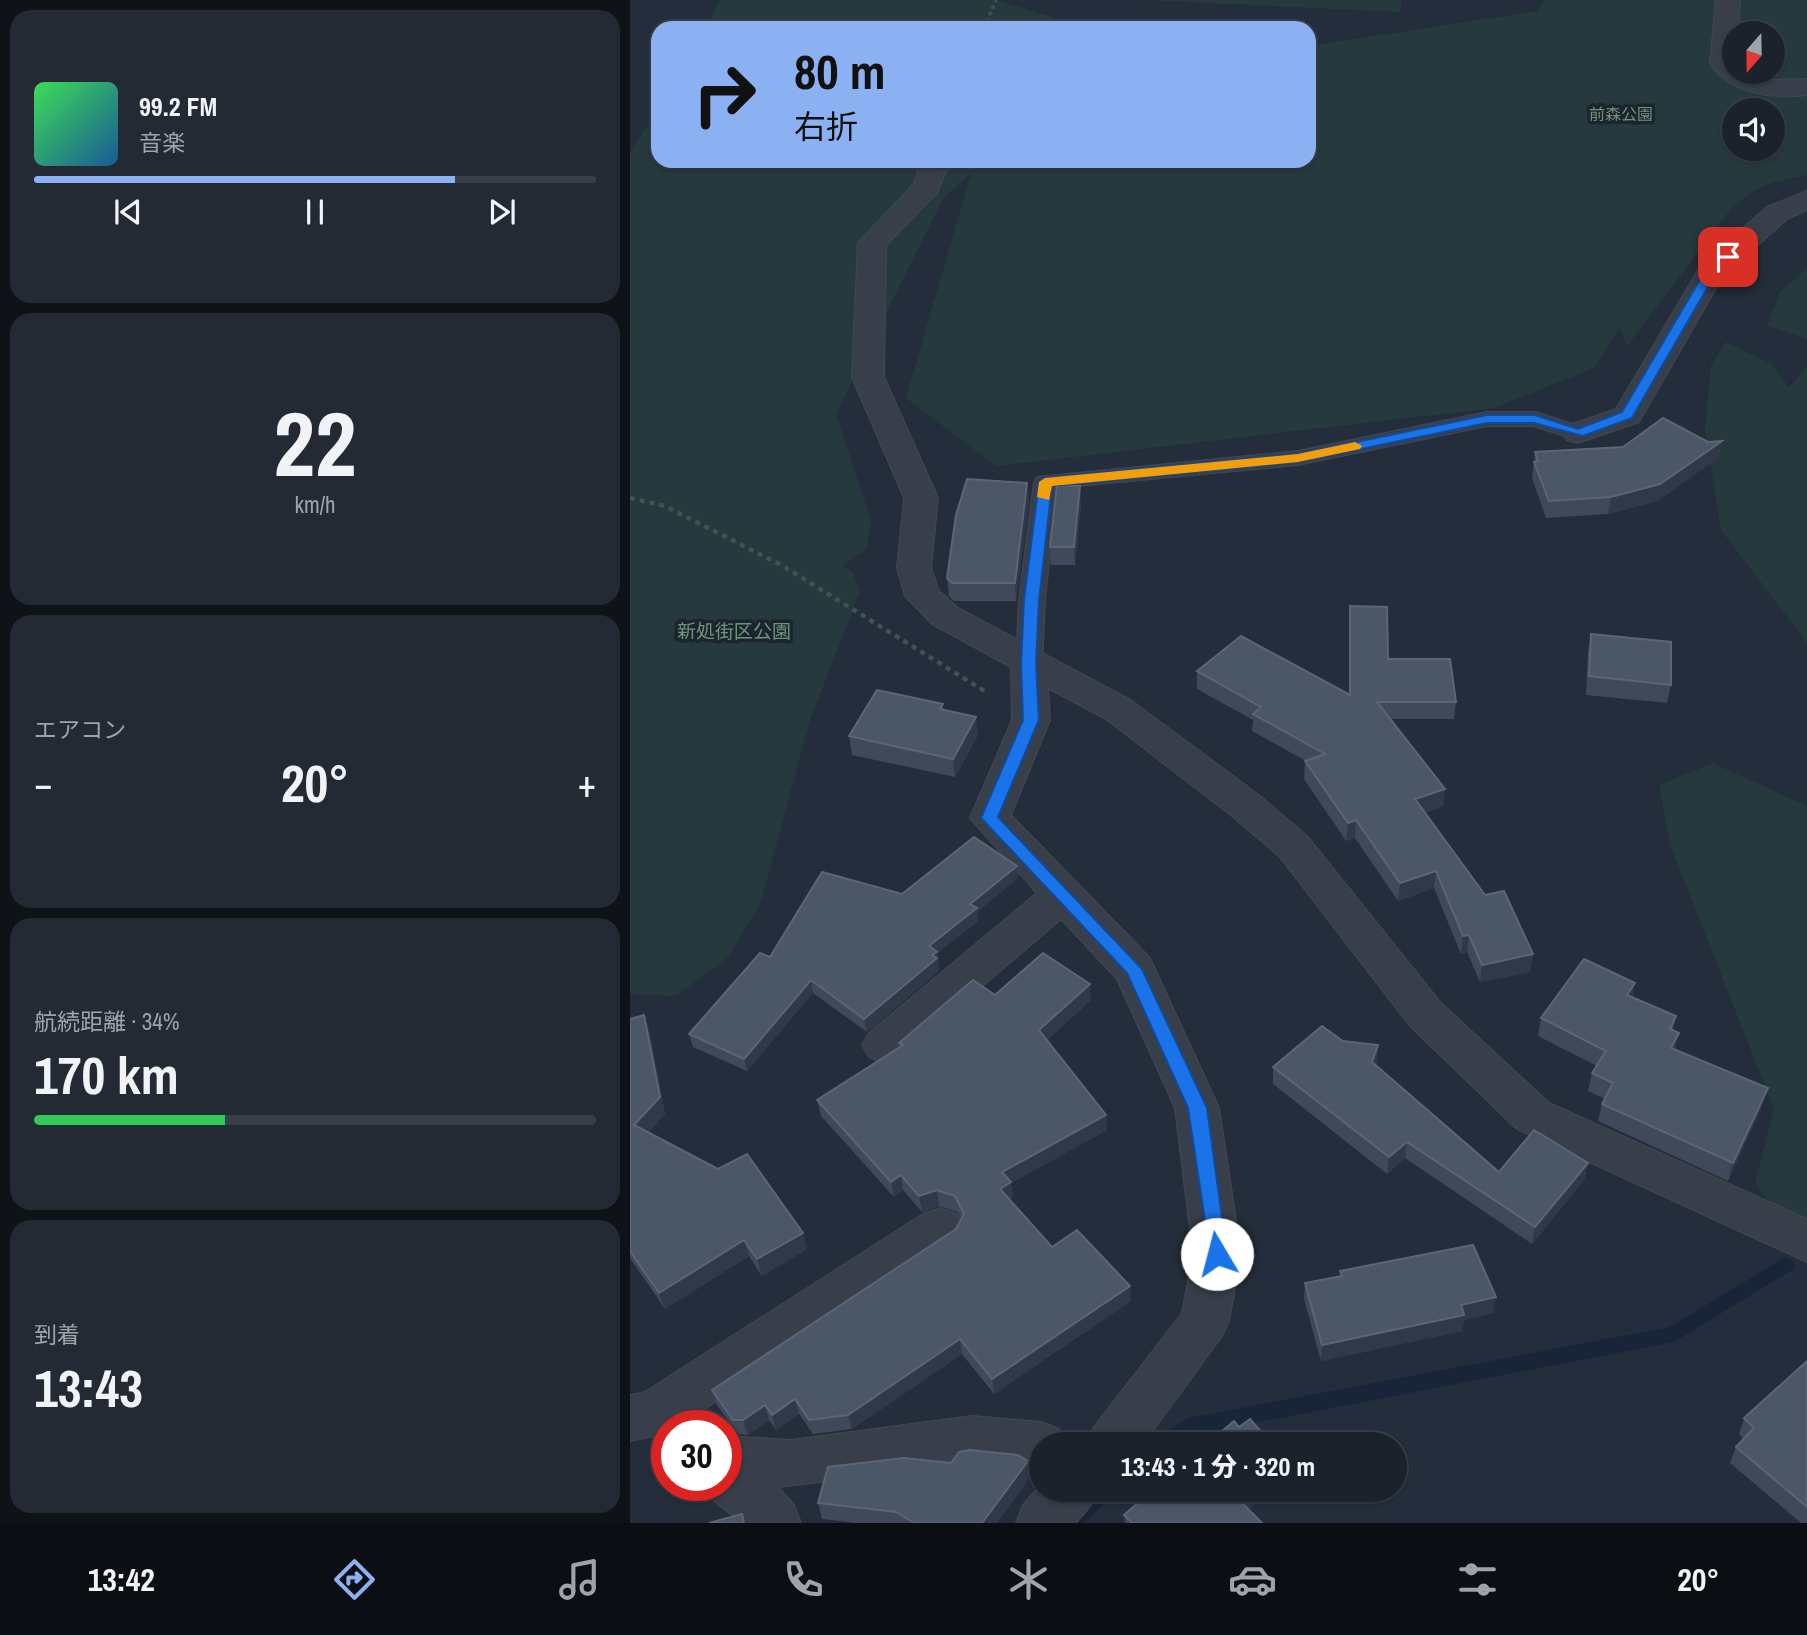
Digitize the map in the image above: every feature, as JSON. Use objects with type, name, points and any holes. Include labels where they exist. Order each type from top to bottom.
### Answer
[{"type":"street","points":[[1728,0],[1723,64],[1732,74],[1756,85],[1789,90],[1807,87]]},
{"type":"street","points":[[934,168],[927,187],[872,243],[868,377],[921,498],[914,568],[923,596],[945,616],[1119,710],[1246,806],[1293,846],[1425,1014],[1533,1116],[1807,1241]]},
{"type":"street","points":[[1578,433],[1628,415],[1711,271],[1777,213],[1807,199]]},
{"type":"street","points":[[1029,663],[1031,720],[990,818],[1134,969],[1197,1108],[1217,1254],[1205,1321],[1121,1432]]},
{"type":"street","points":[[884,1045],[1062,895]]},
{"type":"street","points":[[645,1412],[940,1228]]},
{"type":"street","points":[[742,1461],[791,1464],[972,1440],[1029,1445]]},
{"type":"street","points":[[742,1491],[765,1508],[775,1523]]},
{"type":"street","points":[[1042,1523],[1061,1502]]},
{"type":"lane","points":[[1029,663],[1031,600],[1045,482],[1298,458],[1487,419],[1535,419],[1578,433]]},
{"type":"path","points":[[987,21],[996,0]]},
{"type":"path","points":[[630,498],[664,506],[783,566],[1031,720]]},
{"type":"green space","points":[[720,0],[997,0],[1064,21],[709,21]]},
{"type":"green space","points":[[1145,0],[1402,0],[1400,12]]},
{"type":"green space","points":[[1544,0],[1807,0],[1807,175],[1766,186],[1731,209],[1627,346],[1620,328],[1594,368],[1494,408],[996,466],[906,398],[971,173],[943,199],[836,414],[871,520],[867,548],[842,566],[853,572],[860,592],[810,720],[761,902],[729,957],[676,996],[630,994],[630,152],[651,120],[651,168],[1316,168],[1316,45],[1537,11]]},
{"type":"green space","points":[[1807,268],[1807,339],[1767,326],[1779,293]]},
{"type":"green space","points":[[1726,342],[1770,363],[1789,387],[1807,366],[1807,643],[1721,530],[1705,430],[1711,365]]},
{"type":"green space","points":[[1713,763],[1807,806],[1807,1233],[1784,1226],[1755,1183],[1774,1109],[1670,845],[1659,785]]},
{"type":"building","points":[[1663,418],[1708,442],[1722,441],[1660,484],[1611,497],[1549,501],[1534,462],[1538,461],[1535,452],[1623,447]]},
{"type":"building","points":[[967,479],[1027,483],[1015,583],[952,583],[947,578],[956,515]]},
{"type":"building","points":[[1057,485],[1080,486],[1074,547],[1050,547]]},
{"type":"building","points":[[1350,606],[1387,607],[1388,659],[1450,659],[1456,702],[1377,702],[1445,789],[1415,799],[1485,895],[1504,891],[1533,954],[1482,965],[1469,935],[1463,936],[1436,871],[1400,883],[1356,820],[1348,823],[1305,761],[1325,754],[1253,714],[1261,707],[1197,671],[1241,636],[1350,695]]},
{"type":"building","points":[[1591,634],[1671,642],[1671,685],[1589,676]]},
{"type":"building","points":[[877,690],[943,704],[940,709],[976,717],[953,759],[849,736]]},
{"type":"building","points":[[974,837],[1017,866],[970,904],[977,908],[929,946],[937,952],[932,955],[937,958],[864,1019],[811,980],[744,1059],[689,1034],[760,953],[770,957],[822,872],[902,894]]},
{"type":"building","points":[[1043,953],[1090,984],[1039,1030],[1106,1115],[1002,1172],[1011,1182],[1000,1189],[1052,1247],[1077,1230],[1130,1286],[992,1379],[960,1339],[848,1415],[809,1420],[795,1399],[772,1415],[765,1405],[742,1420],[742,1410],[726,1410],[712,1390],[956,1229],[964,1214],[955,1196],[937,1190],[919,1196],[901,1175],[891,1182],[817,1100],[903,1045],[899,1043],[973,980],[995,995]]},
{"type":"building","points":[[1584,959],[1635,983],[1627,995],[1676,1016],[1670,1029],[1679,1033],[1671,1048],[1768,1088],[1733,1163],[1602,1104],[1613,1083],[1592,1073],[1606,1051],[1541,1018]]},
{"type":"building","points":[[644,1015],[660,1097],[634,1125],[718,1169],[747,1154],[803,1233],[757,1259],[744,1240],[659,1293],[630,1251],[630,1019]]},
{"type":"building","points":[[1322,1026],[1343,1041],[1378,1045],[1372,1062],[1499,1172],[1534,1130],[1588,1163],[1535,1227],[1407,1142],[1389,1157],[1273,1067]]},
{"type":"building","points":[[1473,1245],[1496,1297],[1461,1305],[1464,1315],[1322,1345],[1305,1283],[1342,1276],[1340,1271]]},
{"type":"building","points":[[1807,1361],[1807,1507],[1736,1447],[1754,1428],[1744,1418]]},
{"type":"building","points":[[1250,1419],[1261,1432],[1221,1432],[1234,1421],[1239,1427]]},
{"type":"building","points":[[969,1450],[1018,1455],[1028,1461],[982,1523],[914,1523],[896,1512],[818,1503],[828,1467],[904,1458],[951,1463],[959,1452]]},
{"type":"building","points":[[1139,1502],[1241,1502],[1262,1523],[1132,1523],[1124,1515]]},
{"type":"building","points":[[742,1514],[744,1523],[709,1523]]},
{"type":"waterway","points":[[1181,1432],[1188,1427],[1674,1334],[1786,1265]]},
{"type":"waterway","points":[[1072,1523],[1094,1502]]},
{"type":"slow traffic","points":[[1044,497],[1045,482],[1298,458],[1355,446]]},
{"type":"route","points":[[1217,1254],[1197,1108],[1134,969],[990,818],[1031,720],[1031,600],[1045,482],[1298,458],[1487,419],[1535,419],[1578,433],[1628,415],[1711,271],[1728,257]]},
{"type":"park label","name":"前森公園","points":[[1621,114]]},
{"type":"park label","name":"新処街区公園","points":[[734,631]]}]
